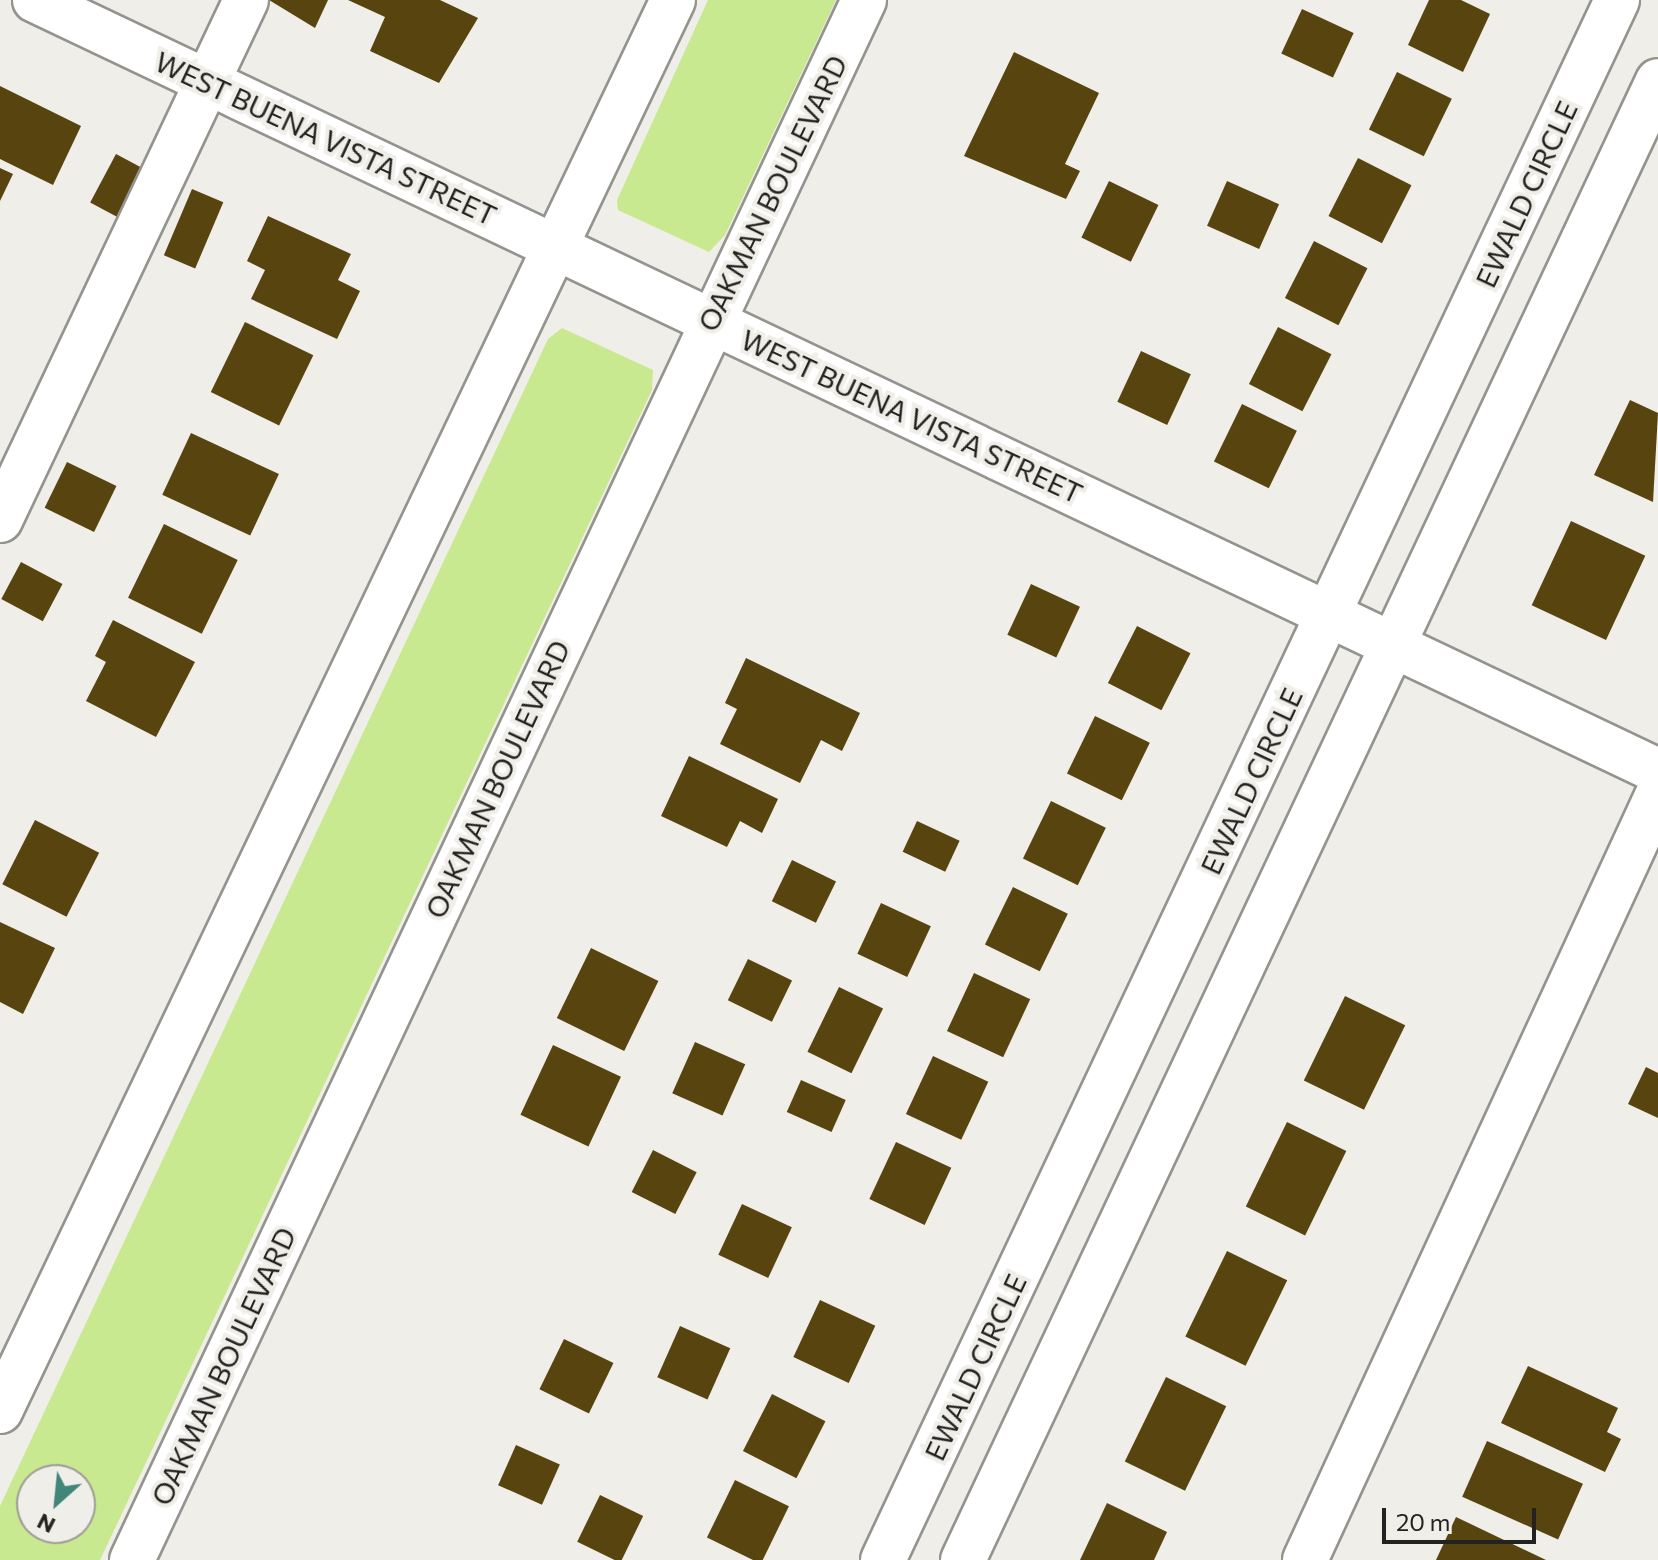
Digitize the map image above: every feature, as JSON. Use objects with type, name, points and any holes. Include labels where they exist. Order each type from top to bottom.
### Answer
[{"type":"street","name":"WEST BUENA VISTA STREET","points":[[35,0],[1658,771]]},
{"type":"street","points":[[0,520],[246,0]]},
{"type":"street","points":[[0,1411],[673,0]]},
{"type":"street","name":"OAKMAN BOULEVARD","points":[[132,1560],[711,320],[864,0]]},
{"type":"street","name":"EWALD CIRCLE","points":[[883,1560],[1617,0]]},
{"type":"street","points":[[963,1560],[1658,81]]},
{"type":"street","points":[[1305,1560],[1658,794]]},
{"type":"green space","points":[[708,0],[836,0],[725,235],[709,252],[618,210],[617,200]]},
{"type":"green space","points":[[562,328],[653,370],[652,390],[100,1560],[0,1560],[0,1506],[16,1472],[16,1544],[96,1544],[96,1464],[20,1464],[548,339]]},
{"type":"building","points":[[269,0],[328,0],[315,28]]},
{"type":"building","points":[[348,0],[440,0],[478,18],[439,83],[370,51],[385,17]]},
{"type":"building","points":[[1429,0],[1461,0],[1490,14],[1463,72],[1408,45]]},
{"type":"building","points":[[1302,9],[1354,33],[1333,77],[1281,53]]},
{"type":"building","points":[[1014,52],[1099,93],[1065,164],[1080,171],[1066,199],[964,156]]},
{"type":"building","points":[[1397,72],[1452,99],[1424,156],[1369,130]]},
{"type":"building","points":[[0,86],[81,126],[53,185],[0,159]]},
{"type":"building","points":[[116,154],[155,175],[129,223],[90,203]]},
{"type":"building","points":[[1358,158],[1411,185],[1382,243],[1328,216]]},
{"type":"building","points":[[0,168],[13,174],[0,201]]},
{"type":"building","points":[[1109,181],[1158,205],[1131,262],[1081,238]]},
{"type":"building","points":[[1227,181],[1279,204],[1259,249],[1207,226]]},
{"type":"building","points":[[192,189],[223,202],[195,269],[164,255]]},
{"type":"building","points":[[268,216],[351,254],[338,280],[360,291],[337,339],[251,299],[265,270],[247,261]]},
{"type":"building","points":[[1314,241],[1367,268],[1338,325],[1285,298]]},
{"type":"building","points":[[245,322],[313,355],[279,425],[211,392]]},
{"type":"building","points":[[1278,327],[1331,354],[1302,411],[1249,384]]},
{"type":"building","points":[[1141,351],[1191,374],[1167,425],[1117,402]]},
{"type":"building","points":[[1630,400],[1658,413],[1653,502],[1594,475]]},
{"type":"building","points":[[1242,404],[1297,431],[1269,488],[1214,462]]},
{"type":"building","points":[[191,433],[279,474],[250,536],[162,495]]},
{"type":"building","points":[[67,462],[116,486],[94,532],[45,508]]},
{"type":"building","points":[[1571,521],[1645,556],[1606,640],[1532,605]]},
{"type":"building","points":[[164,524],[238,560],[202,634],[128,598]]},
{"type":"building","points":[[21,562],[62,584],[43,621],[1,599]]},
{"type":"building","points":[[1031,584],[1080,607],[1056,658],[1007,635]]},
{"type":"building","points":[[113,620],[195,662],[156,737],[86,701],[106,662],[95,656]]},
{"type":"building","points":[[1137,626],[1190,653],[1161,710],[1108,683]]},
{"type":"building","points":[[746,658],[860,713],[842,751],[821,740],[800,783],[720,744],[737,709],[725,703]]},
{"type":"building","points":[[1095,716],[1150,743],[1122,800],[1067,774]]},
{"type":"building","points":[[689,756],[778,799],[762,833],[740,821],[727,847],[661,816]]},
{"type":"building","points":[[1051,801],[1106,828],[1078,885],[1023,859]]},
{"type":"building","points":[[35,820],[99,853],[66,917],[2,884]]},
{"type":"building","points":[[917,821],[960,841],[945,872],[903,852]]},
{"type":"building","points":[[792,860],[836,881],[816,923],[772,901]]},
{"type":"building","points":[[1013,887],[1068,914],[1040,971],[985,945]]},
{"type":"building","points":[[881,903],[931,926],[907,977],[857,954]]},
{"type":"building","points":[[0,922],[55,948],[23,1014],[0,1002]]},
{"type":"building","points":[[591,948],[658,981],[624,1051],[557,1018]]},
{"type":"building","points":[[748,959],[792,980],[772,1022],[728,1000]]},
{"type":"building","points":[[974,973],[1030,999],[1003,1057],[947,1031]]},
{"type":"building","points":[[839,987],[883,1008],[851,1073],[807,1052]]},
{"type":"building","points":[[1345,996],[1405,1025],[1364,1110],[1304,1080]]},
{"type":"building","points":[[695,1042],[745,1064],[722,1116],[672,1093]]},
{"type":"building","points":[[553,1045],[621,1077],[588,1146],[520,1115]]},
{"type":"building","points":[[933,1056],[988,1082],[961,1140],[906,1114]]},
{"type":"building","points":[[1646,1067],[1658,1073],[1658,1118],[1628,1104]]},
{"type":"building","points":[[801,1080],[846,1100],[832,1132],[787,1112]]},
{"type":"building","points":[[1287,1122],[1346,1151],[1305,1235],[1246,1206]]},
{"type":"building","points":[[896,1142],[951,1168],[925,1225],[869,1199]]},
{"type":"building","points":[[653,1150],[697,1172],[675,1214],[632,1192]]},
{"type":"building","points":[[742,1204],[792,1227],[768,1278],[718,1255]]},
{"type":"building","points":[[1227,1251],[1287,1280],[1246,1366],[1185,1336]]},
{"type":"building","points":[[820,1300],[875,1326],[849,1383],[793,1357]]},
{"type":"building","points":[[680,1326],[730,1348],[707,1400],[657,1377]]},
{"type":"building","points":[[564,1339],[613,1363],[589,1413],[539,1389]]},
{"type":"building","points":[[1528,1366],[1618,1408],[1607,1432],[1621,1439],[1605,1472],[1501,1423]]},
{"type":"building","points":[[1166,1377],[1226,1406],[1185,1491],[1125,1461]]},
{"type":"building","points":[[772,1394],[825,1421],[796,1478],[743,1451]]},
{"type":"building","points":[[1487,1441],[1583,1484],[1558,1539],[1462,1497]]},
{"type":"building","points":[[516,1445],[560,1465],[542,1505],[498,1485]]},
{"type":"building","points":[[735,1480],[789,1506],[763,1560],[753,1560],[707,1538]]},
{"type":"building","points":[[600,1495],[643,1516],[622,1560],[615,1560],[577,1542]]},
{"type":"building","points":[[1107,1503],[1167,1532],[1154,1560],[1080,1560]]},
{"type":"building","points":[[1456,1517],[1546,1560],[1436,1560]]}]
